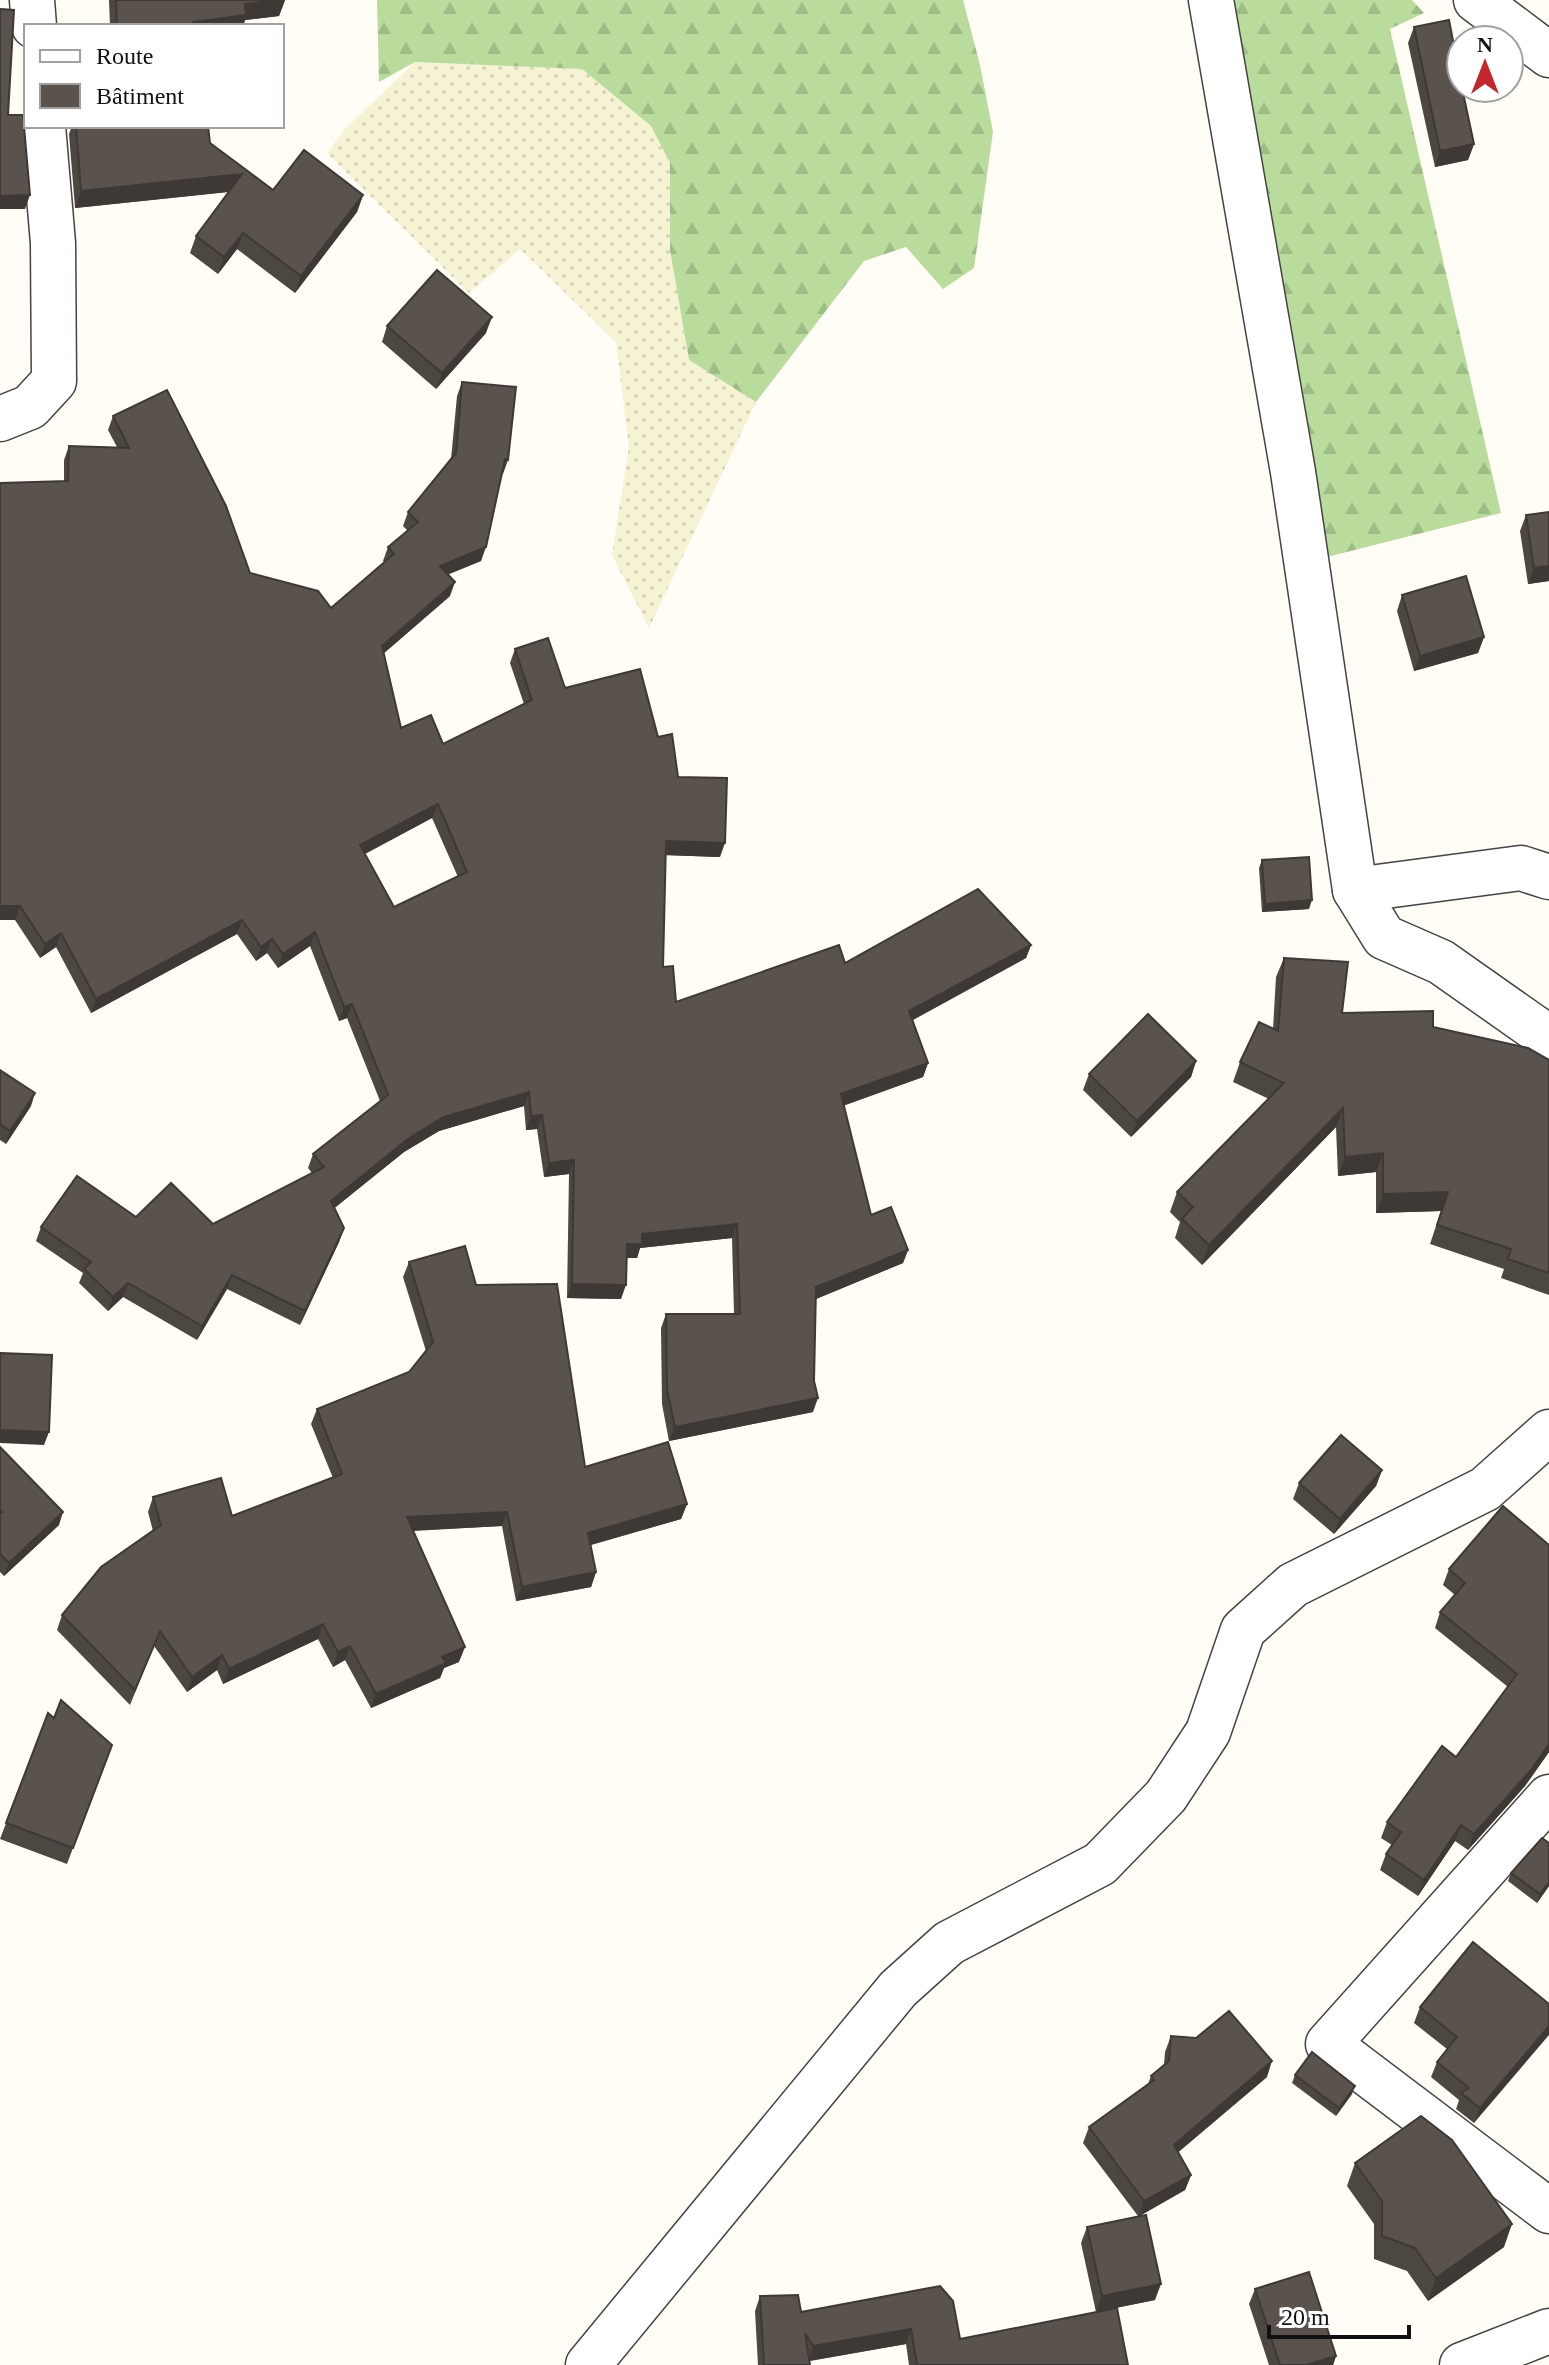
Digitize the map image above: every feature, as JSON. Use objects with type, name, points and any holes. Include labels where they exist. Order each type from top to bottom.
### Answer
[{"type":"street","points":[[32,0],[34,24]]},
{"type":"street","points":[[1211,0],[1293,472],[1355,890],[1384,937],[1441,962],[1549,1038]]},
{"type":"street","points":[[1476,0],[1549,55]]},
{"type":"street","points":[[0,419],[30,407],[54,381],[53,243],[43,128]]},
{"type":"street","points":[[1355,890],[1521,868],[1549,877]]},
{"type":"street","points":[[588,2365],[898,1989],[949,1943],[1100,1864],[1166,1796],[1208,1732],[1243,1630],[1293,1585],[1485,1489],[1549,1432]]},
{"type":"street","points":[[1549,1797],[1328,2044],[1549,2211]]},
{"type":"street","points":[[1462,2365],[1549,2331]]},
{"type":"shaded area","points":[[415,62],[582,69],[651,126],[670,162],[670,250],[689,359],[756,402],[649,628],[612,555],[629,447],[616,342],[520,249],[469,293],[327,153],[345,129]]},
{"type":"green space","points":[[377,0],[963,0],[993,132],[974,268],[943,289],[906,247],[864,261],[756,402],[689,360],[670,250],[670,163],[651,126],[582,69],[415,62],[379,82]]},
{"type":"green space","points":[[1231,0],[1412,0],[1424,13],[1390,29],[1501,513],[1323,558]]},
{"type":"building","points":[[116,0],[279,0],[245,4],[246,15],[194,24],[117,24]]},
{"type":"building","points":[[0,9],[14,10],[8,115],[23,115],[30,195],[0,196]]},
{"type":"building","points":[[1449,20],[1450,24],[1445,24],[1445,104],[1465,104],[1474,144],[1440,151],[1414,27]]},
{"type":"building","points":[[76,128],[208,128],[210,143],[273,190],[304,150],[363,195],[301,276],[243,233],[224,257],[196,236],[242,174],[81,191]]},
{"type":"building","points":[[437,270],[492,317],[442,373],[387,326]]},
{"type":"building","points":[[462,382],[516,387],[508,460],[505,459],[486,547],[440,566],[455,582],[382,646],[401,728],[431,715],[443,744],[532,700],[515,649],[548,638],[565,688],[640,669],[658,737],[672,734],[678,777],[727,778],[725,843],[666,841],[663,967],[673,966],[676,1002],[839,945],[845,963],[978,889],[1031,945],[909,1011],[928,1063],[841,1094],[871,1215],[891,1207],[908,1250],[816,1287],[814,1381],[818,1398],[675,1427],[667,1390],[666,1314],[740,1314],[737,1224],[642,1234],[642,1244],[627,1244],[626,1285],[572,1284],[574,1160],[549,1163],[542,1115],[531,1116],[529,1092],[444,1117],[409,1138],[331,1201],[344,1228],[305,1311],[232,1275],[202,1326],[128,1283],[113,1297],[84,1269],[91,1262],[41,1227],[77,1176],[136,1217],[171,1183],[213,1224],[324,1167],[313,1154],[388,1095],[352,1004],[344,1007],[315,932],[283,954],[272,939],[261,947],[242,920],[96,999],[61,933],[45,944],[20,906],[0,906],[0,483],[68,481],[69,446],[129,448],[113,416],[167,390],[226,506],[250,573],[318,591],[331,608],[394,554],[388,547],[418,522],[408,512],[456,453]],"holes":[[[438,804],[467,872],[394,907],[360,845]]]},
{"type":"building","points":[[1549,512],[1549,566],[1534,568],[1526,515]]},
{"type":"building","points":[[1466,576],[1484,637],[1420,656],[1402,595]]},
{"type":"building","points":[[1309,857],[1312,900],[1265,904],[1262,860]]},
{"type":"building","points":[[1284,958],[1348,962],[1342,1013],[1433,1011],[1433,1027],[1528,1048],[1549,1060],[1549,1273],[1508,1259],[1511,1249],[1437,1225],[1448,1192],[1383,1194],[1383,1153],[1345,1157],[1343,1108],[1209,1245],[1182,1219],[1193,1207],[1177,1192],[1284,1083],[1240,1062],[1259,1022],[1278,1031]]},
{"type":"building","points":[[1148,1014],[1196,1061],[1137,1121],[1089,1074]]},
{"type":"building","points":[[0,1070],[35,1093],[10,1131],[0,1124]]},
{"type":"building","points":[[465,1246],[476,1285],[557,1284],[585,1467],[668,1442],[687,1504],[588,1533],[596,1572],[522,1587],[507,1512],[407,1517],[465,1647],[442,1657],[446,1663],[376,1694],[350,1646],[338,1652],[323,1624],[229,1669],[222,1655],[192,1677],[160,1631],[135,1690],[62,1615],[101,1567],[161,1525],[153,1497],[221,1478],[232,1516],[342,1474],[317,1409],[409,1372],[433,1342],[409,1262]]},
{"type":"building","points":[[0,1353],[52,1355],[49,1432],[0,1430]]},
{"type":"building","points":[[1341,1435],[1382,1470],[1340,1519],[1299,1483]]},
{"type":"building","points":[[0,1447],[63,1512],[9,1563],[0,1554]]},
{"type":"building","points":[[1503,1506],[1549,1545],[1549,1744],[1531,1770],[1474,1834],[1461,1825],[1424,1880],[1386,1854],[1401,1832],[1387,1822],[1442,1746],[1456,1757],[1517,1674],[1440,1612],[1465,1583],[1449,1569]]},
{"type":"building","points":[[61,1700],[112,1745],[73,1848],[6,1823],[48,1713],[54,1718]]},
{"type":"building","points":[[1542,1838],[1549,1843],[1549,1882],[1540,1894],[1511,1873]]},
{"type":"building","points":[[1473,1942],[1549,2004],[1549,2026],[1480,2108],[1461,2093],[1469,2088],[1437,2062],[1457,2037],[1420,2007]]},
{"type":"building","points":[[1229,2011],[1272,2061],[1174,2145],[1191,2175],[1144,2201],[1089,2127],[1154,2080],[1151,2076],[1169,2061],[1171,2036],[1196,2038]]},
{"type":"building","points":[[1312,2052],[1355,2086],[1339,2108],[1295,2075]]},
{"type":"building","points":[[1421,2116],[1452,2140],[1512,2224],[1436,2278],[1415,2248],[1382,2236],[1382,2201],[1355,2163]]},
{"type":"building","points":[[1146,2215],[1161,2284],[1102,2296],[1087,2227]]},
{"type":"building","points":[[1309,2272],[1336,2356],[1306,2365],[1280,2365],[1255,2289]]},
{"type":"building","points":[[940,2286],[953,2301],[960,2339],[1117,2308],[1128,2365],[917,2365],[911,2329],[813,2346],[805,2333],[810,2365],[764,2365],[760,2296],[798,2295],[801,2312]]}]
